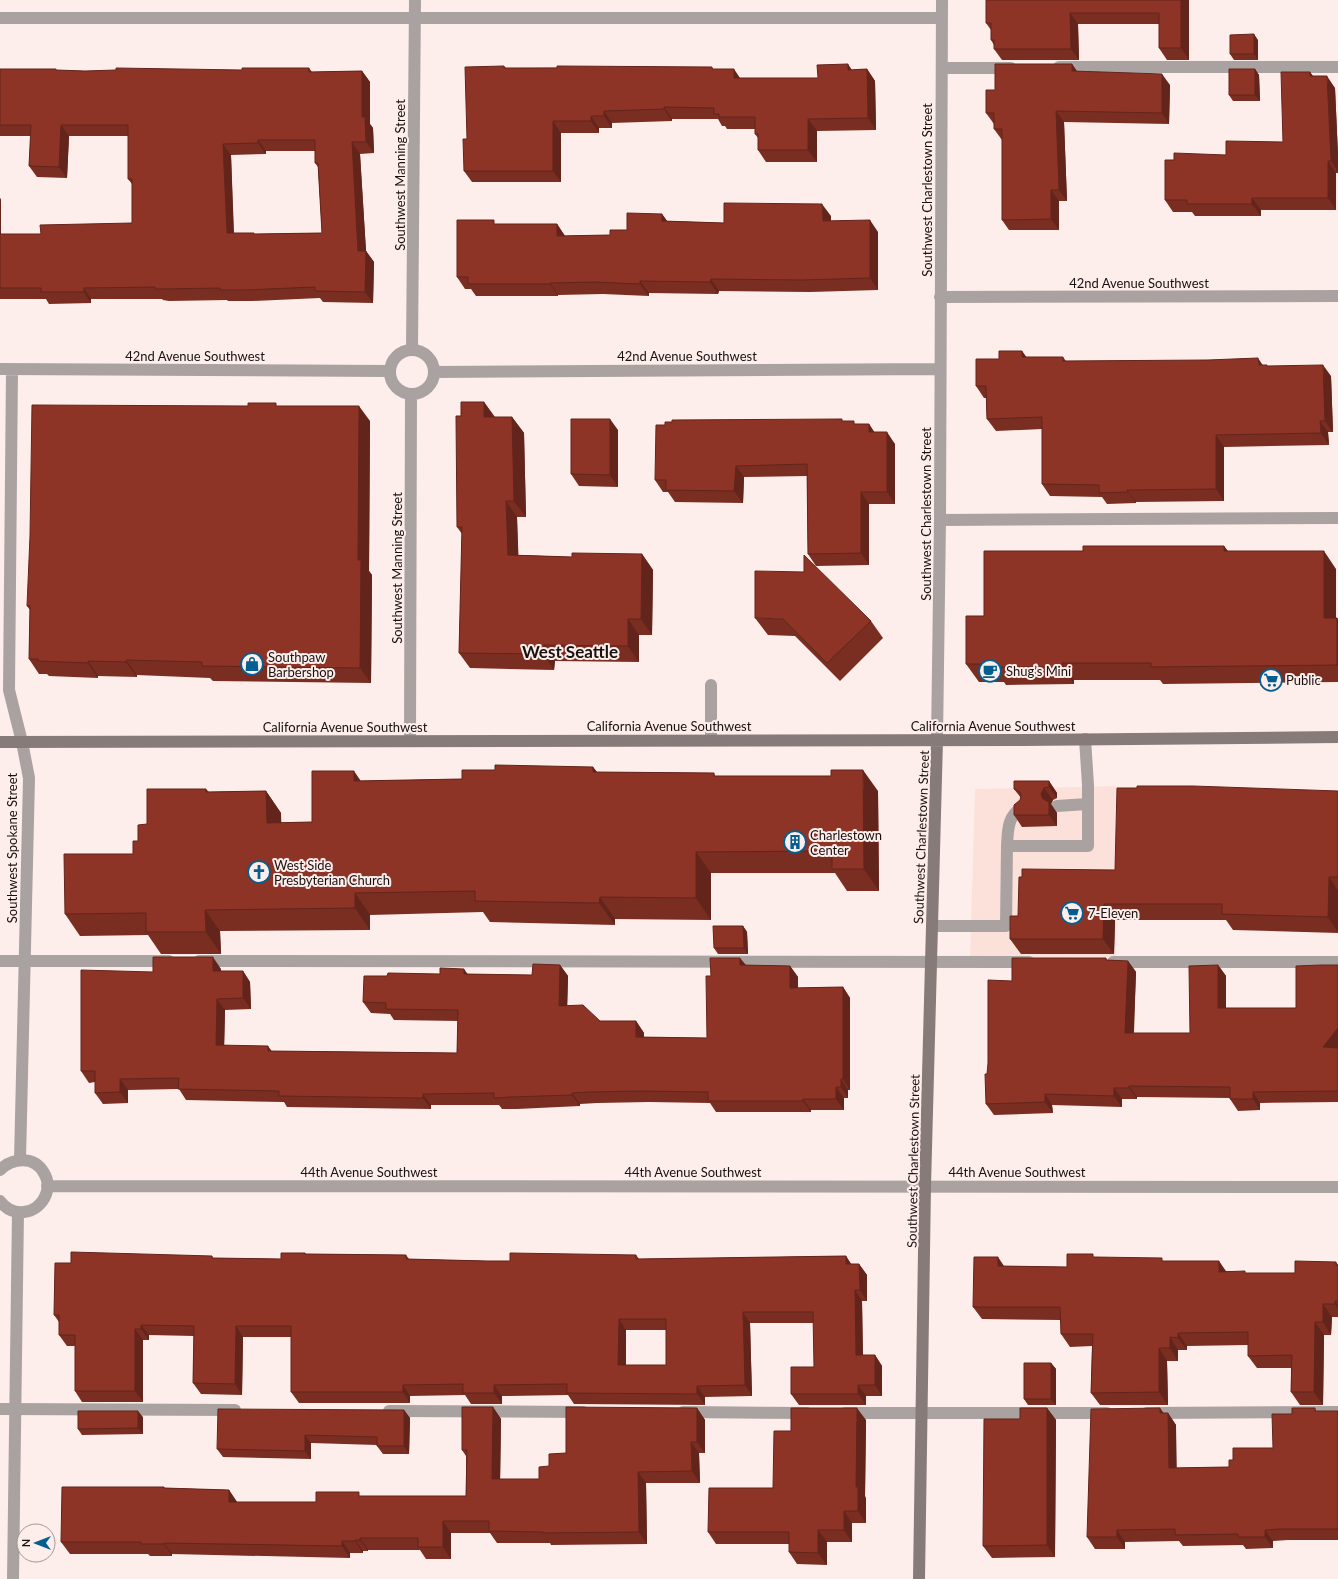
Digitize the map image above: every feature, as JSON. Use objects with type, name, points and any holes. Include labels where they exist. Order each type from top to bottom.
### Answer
[{"type":"main road","name":"California Avenue Southwest","points":[[0,742],[937,740],[1338,737]]},
{"type":"main road","name":"Southwest Charlestown Street","points":[[919,1579],[926,1186],[937,740]]},
{"type":"street","name":"Southwest Manning Street","points":[[412,349],[415,0]]},
{"type":"street","name":"Southwest Charlestown Street","points":[[937,740],[940,520],[942,0]]},
{"type":"street","points":[[0,18],[942,18]]},
{"type":"street","points":[[1045,68],[1338,67]]},
{"type":"street","points":[[942,68],[1022,68]]},
{"type":"street","name":"42nd Avenue Southwest","points":[[940,297],[1338,296]]},
{"type":"street","points":[[412,349],[421,352],[428,357],[432,362],[434,372],[431,383],[427,388],[421,392],[411,394],[401,392],[395,388],[391,381],[390,371],[394,359],[399,354],[412,349]]},
{"type":"street","name":"42nd Avenue Southwest","points":[[0,369],[390,371]]},
{"type":"street","name":"42nd Avenue Southwest","points":[[434,372],[940,369]]},
{"type":"street","name":"Southwest Spokane Street","points":[[12,370],[9,690],[29,778],[20,1160]]},
{"type":"street","name":"Southwest Manning Street","points":[[410,741],[411,394]]},
{"type":"street","points":[[940,520],[1338,518]]},
{"type":"street","points":[[711,685],[711,740]]},
{"type":"street","points":[[1007,846],[1088,846],[1085,739]]},
{"type":"street","points":[[1057,806],[1087,804]]},
{"type":"street","points":[[932,926],[1006,926],[1007,846],[1009,823],[1015,811],[1022,808]]},
{"type":"street","points":[[0,961],[1037,962]]},
{"type":"street","points":[[1100,962],[1338,962]]},
{"type":"street","points":[[0,1170],[13,1161],[20,1160],[32,1162],[45,1173],[48,1189],[41,1204],[26,1212],[10,1210],[0,1201]]},
{"type":"street","name":"44th Avenue Southwest","points":[[47,1186],[1338,1187]]},
{"type":"street","points":[[13,1579],[18,1212]]},
{"type":"street","points":[[0,1409],[247,1410]]},
{"type":"street","points":[[374,1411],[596,1412]]},
{"type":"street","points":[[667,1412],[818,1413]]},
{"type":"street","points":[[1139,1413],[1338,1412]]},
{"type":"street","points":[[834,1413],[1115,1413]]},
{"type":"shaded area","points":[[1117,786],[1116,957],[970,959],[975,789]]},
{"type":"building","points":[[986,0],[1181,0],[1181,48],[1159,48],[1159,13],[1070,13],[1071,49],[994,49],[994,40],[991,40],[991,23],[986,23]]},
{"type":"building","points":[[1254,34],[1254,54],[1230,54],[1230,35]]},
{"type":"building","points":[[848,64],[848,70],[867,69],[868,118],[808,119],[808,150],[758,150],[758,134],[755,134],[755,117],[719,117],[719,114],[714,114],[714,108],[664,107],[664,109],[604,111],[604,116],[591,116],[591,121],[553,121],[553,171],[464,171],[463,139],[467,139],[465,67],[712,67],[712,69],[734,69],[734,78],[818,78],[817,65]]},
{"type":"building","points":[[995,64],[1072,64],[1072,71],[1162,74],[1162,113],[1056,111],[1059,190],[1051,190],[1051,219],[1002,220],[1002,129],[994,129],[994,113],[986,113],[986,90],[995,90]]},
{"type":"building","points":[[116,68],[242,70],[242,68],[309,68],[309,72],[362,71],[362,117],[365,117],[366,142],[352,142],[358,251],[366,251],[365,292],[315,291],[315,287],[244,290],[220,290],[220,288],[155,289],[155,287],[84,288],[84,292],[41,292],[41,288],[0,288],[0,234],[41,234],[40,225],[132,223],[132,179],[128,179],[128,125],[61,125],[59,167],[29,166],[31,125],[0,125],[0,69],[56,69],[85,71],[116,70]],"holes":[[[258,140],[315,140],[315,163],[318,163],[322,233],[227,233],[223,144],[258,143]]]},
{"type":"building","points":[[1229,69],[1255,69],[1255,95],[1229,95]]},
{"type":"building","points":[[1281,72],[1310,72],[1310,76],[1327,76],[1331,161],[1328,161],[1328,198],[1252,198],[1252,204],[1187,204],[1187,200],[1165,200],[1165,160],[1174,160],[1174,153],[1226,155],[1226,141],[1283,142]]},
{"type":"building","points":[[724,203],[822,204],[823,221],[870,220],[870,278],[801,280],[711,279],[710,282],[640,281],[640,284],[595,282],[550,284],[468,284],[468,277],[457,277],[457,220],[494,220],[494,224],[557,224],[557,236],[610,235],[610,230],[627,230],[627,213],[662,214],[662,221],[724,223]]},
{"type":"building","points":[[999,351],[1022,351],[1022,357],[1063,357],[1063,361],[1208,360],[1258,358],[1259,365],[1267,366],[1323,365],[1325,421],[1320,421],[1321,433],[1216,435],[1216,489],[1127,490],[1128,492],[1099,493],[1099,485],[1042,484],[1042,417],[987,419],[986,386],[976,386],[976,359],[999,359]]},
{"type":"building","points":[[461,402],[484,402],[484,417],[512,417],[514,501],[506,501],[508,555],[572,557],[572,553],[642,554],[641,619],[628,619],[628,646],[544,645],[543,654],[459,653],[462,527],[457,527],[456,416],[461,416]]},
{"type":"building","points":[[248,403],[276,403],[276,406],[359,406],[358,560],[361,560],[360,668],[202,666],[202,662],[126,660],[126,662],[88,661],[88,663],[38,661],[38,659],[29,659],[30,606],[27,606],[30,536],[32,405],[248,406]]},
{"type":"building","points":[[571,419],[610,419],[610,475],[571,474]]},
{"type":"building","points":[[842,419],[842,421],[854,421],[854,424],[869,424],[869,432],[887,432],[887,492],[861,492],[861,553],[808,554],[807,464],[736,466],[734,491],[666,490],[666,480],[655,480],[656,425],[665,425],[665,422],[672,422],[672,420]]},
{"type":"building","points":[[1083,546],[1224,546],[1224,551],[1324,551],[1324,618],[1337,618],[1337,665],[1151,667],[1151,663],[1062,663],[1062,667],[994,667],[994,664],[966,664],[966,616],[984,616],[984,551],[1083,551]]},
{"type":"building","points":[[804,555],[871,621],[827,663],[783,619],[755,618],[755,571],[804,572]]},
{"type":"building","points":[[495,765],[593,767],[593,772],[714,773],[714,776],[831,776],[831,770],[863,770],[864,869],[832,869],[832,851],[696,852],[696,898],[600,897],[599,903],[475,901],[475,891],[355,893],[355,908],[205,910],[206,932],[146,932],[146,913],[65,914],[64,854],[133,854],[133,841],[138,841],[138,825],[147,824],[147,789],[206,789],[206,792],[266,791],[267,823],[312,822],[312,771],[354,771],[354,781],[462,779],[462,770],[495,770]]},
{"type":"building","points":[[1014,781],[1049,781],[1049,787],[1044,788],[1041,794],[1043,799],[1049,802],[1049,815],[1014,815],[1014,805],[1020,800],[1021,796],[1020,792],[1014,789]]},
{"type":"building","points":[[1137,786],[1193,786],[1338,791],[1338,877],[1329,877],[1328,917],[1222,914],[1222,904],[1104,904],[1103,939],[1010,939],[1010,916],[1018,916],[1019,877],[1022,877],[1022,869],[1115,870],[1117,788],[1137,788]]},
{"type":"building","points":[[713,926],[743,926],[744,948],[714,948]]},
{"type":"building","points":[[153,957],[213,957],[213,971],[243,971],[243,998],[217,999],[216,1045],[268,1046],[268,1051],[457,1053],[458,1010],[386,1009],[386,1003],[363,1002],[364,976],[387,976],[388,973],[440,974],[440,968],[464,969],[464,974],[532,975],[533,964],[560,965],[559,1006],[583,1005],[600,1021],[636,1021],[636,1037],[707,1038],[706,976],[711,976],[710,958],[740,958],[740,965],[790,966],[790,988],[843,987],[843,1079],[841,1079],[841,1087],[836,1087],[836,1099],[803,1099],[803,1101],[708,1101],[708,1092],[641,1091],[589,1092],[572,1093],[572,1095],[494,1098],[494,1093],[423,1094],[423,1098],[279,1096],[279,1091],[178,1089],[179,1078],[120,1079],[120,1092],[95,1093],[95,1071],[81,1071],[81,970],[153,972]]},
{"type":"building","points":[[1012,958],[1106,958],[1106,960],[1128,961],[1125,1033],[1190,1033],[1189,966],[1218,965],[1218,1008],[1296,1008],[1296,966],[1338,965],[1338,1028],[1323,1047],[1338,1048],[1338,1091],[1253,1092],[1253,1099],[1230,1099],[1230,1087],[1129,1086],[1129,1088],[1114,1088],[1114,1096],[1045,1094],[1045,1102],[986,1104],[985,1074],[987,1074],[988,1063],[988,980],[1012,981]]},
{"type":"building","points":[[71,1252],[212,1256],[212,1258],[281,1259],[281,1253],[406,1255],[406,1259],[487,1261],[510,1261],[510,1253],[636,1255],[636,1259],[846,1256],[846,1264],[859,1264],[860,1290],[855,1290],[856,1355],[875,1355],[875,1385],[858,1385],[858,1394],[791,1394],[791,1367],[814,1367],[813,1312],[743,1312],[745,1385],[697,1386],[697,1394],[567,1393],[567,1384],[494,1385],[494,1393],[463,1393],[463,1384],[403,1385],[403,1392],[291,1392],[291,1326],[236,1326],[235,1384],[193,1383],[194,1326],[141,1325],[141,1329],[135,1329],[135,1391],[75,1391],[75,1335],[59,1335],[59,1315],[54,1315],[55,1263],[71,1263]],"holes":[[[619,1319],[666,1319],[666,1365],[618,1365]]]},
{"type":"building","points":[[1067,1254],[1093,1254],[1093,1257],[1162,1258],[1162,1261],[1219,1261],[1219,1272],[1245,1271],[1245,1273],[1295,1273],[1295,1261],[1336,1262],[1336,1265],[1338,1265],[1338,1301],[1335,1301],[1335,1304],[1323,1304],[1323,1322],[1315,1322],[1314,1392],[1291,1392],[1292,1355],[1248,1356],[1248,1332],[1178,1333],[1178,1338],[1170,1337],[1170,1348],[1159,1348],[1159,1392],[1091,1393],[1093,1334],[1061,1334],[1060,1307],[973,1307],[974,1257],[998,1257],[998,1266],[1067,1267]]},
{"type":"building","points":[[1024,1363],[1051,1363],[1051,1399],[1024,1399]]},
{"type":"building","points":[[462,1407],[493,1407],[492,1479],[539,1479],[539,1467],[549,1466],[549,1454],[566,1453],[566,1407],[697,1408],[697,1442],[691,1442],[692,1471],[638,1472],[639,1532],[543,1533],[489,1531],[489,1521],[443,1521],[443,1547],[418,1547],[418,1538],[360,1538],[360,1540],[355,1541],[342,1541],[342,1546],[61,1542],[62,1487],[164,1487],[229,1490],[229,1502],[316,1502],[316,1492],[359,1492],[359,1496],[466,1496],[467,1450],[462,1450]]},
{"type":"building","points":[[791,1408],[857,1408],[856,1487],[858,1487],[858,1511],[844,1511],[844,1530],[818,1530],[818,1553],[789,1552],[789,1532],[708,1532],[709,1488],[773,1488],[774,1431],[791,1431]]},
{"type":"building","points":[[1020,1408],[1047,1408],[1047,1545],[983,1546],[984,1419],[1020,1419]]},
{"type":"building","points":[[1160,1408],[1160,1413],[1168,1413],[1169,1468],[1229,1467],[1229,1460],[1233,1460],[1233,1448],[1273,1448],[1272,1414],[1292,1414],[1292,1408],[1315,1408],[1315,1411],[1338,1411],[1338,1529],[1265,1530],[1265,1537],[1238,1537],[1238,1534],[1175,1535],[1175,1529],[1117,1530],[1117,1537],[1087,1537],[1091,1409]]},
{"type":"building","points":[[218,1409],[404,1410],[404,1446],[377,1446],[377,1437],[305,1435],[305,1451],[217,1449]]},
{"type":"building","points":[[78,1411],[138,1411],[138,1428],[78,1429]]},
{"type":"place","name":"Southpaw Barbershop","points":[[252,664]]},
{"type":"place","name":"Shug’s Mini","points":[[990,671]]},
{"type":"place","name":"Public","points":[[1271,680]]},
{"type":"place","name":"Charlestown Center","points":[[795,842]]},
{"type":"place","name":"West Side Presbyterian Church","points":[[259,872]]},
{"type":"place","name":"7-Eleven","points":[[1072,913]]},
{"type":"district","name":"West Seattle","points":[[570,651]]}]
